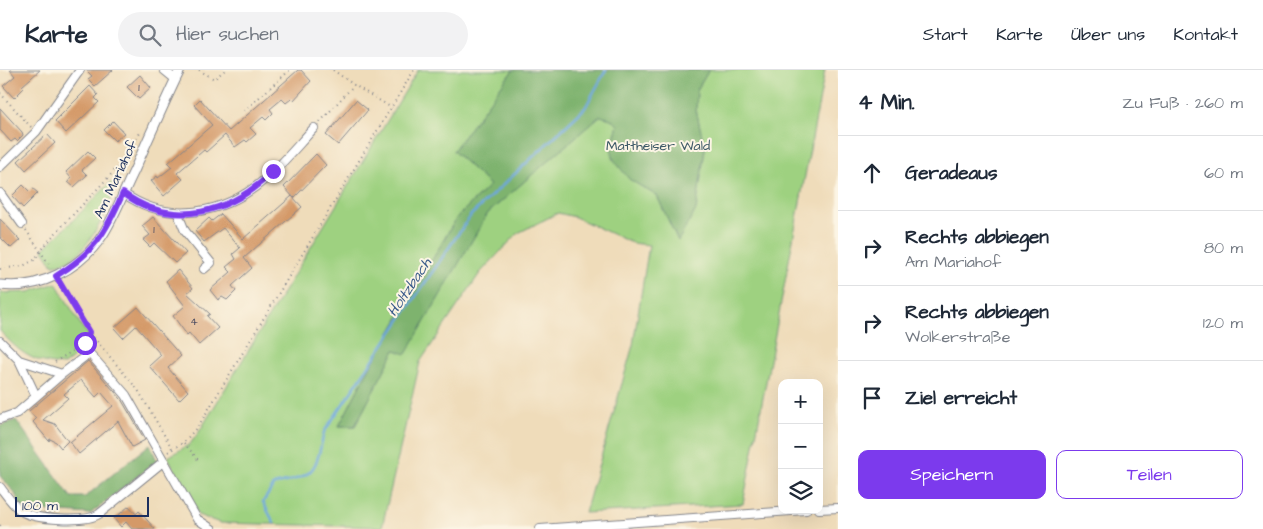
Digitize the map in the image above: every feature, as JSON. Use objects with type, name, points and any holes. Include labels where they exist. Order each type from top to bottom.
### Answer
[{"type":"street","points":[[0,167],[36,132],[80,70]]},
{"type":"street","points":[[164,70],[175,79]]},
{"type":"street","name":"Am Mariahof","points":[[0,285],[26,285],[56,276],[72,266],[93,248],[107,228],[180,70]]},
{"type":"street","points":[[123,193],[155,209],[178,214],[203,212],[244,194],[264,180],[314,128]]},
{"type":"street","points":[[0,193],[22,224]]},
{"type":"street","points":[[178,214],[184,231],[211,263],[204,269]]},
{"type":"street","points":[[0,341],[19,360],[36,396]]},
{"type":"street","points":[[0,419],[17,413],[88,354],[95,358],[126,395],[197,519],[212,529]]},
{"type":"street","points":[[19,360],[62,374]]},
{"type":"street","points":[[0,487],[15,506],[29,515],[88,520],[99,514],[164,460]]},
{"type":"street","points":[[823,509],[838,508]]},
{"type":"street","points":[[540,529],[778,512]]},
{"type":"path","points":[[199,70],[214,80],[224,70]]},
{"type":"path","points":[[244,111],[290,70]]},
{"type":"path","points":[[333,70],[354,86],[392,108]]},
{"type":"path","points":[[22,224],[41,250],[89,332],[138,390],[173,450],[184,442],[199,425],[414,70]]},
{"type":"path","points":[[314,128],[354,86]]},
{"type":"path","points":[[0,93],[36,132]]},
{"type":"path","points":[[0,269],[23,266],[34,260],[41,250],[119,166],[141,131]]},
{"type":"path","points":[[51,370],[53,363],[85,343],[89,332]]},
{"type":"path","points":[[184,442],[200,462]]},
{"type":"path","points":[[0,525],[4,529]]},
{"type":"green space","points":[[418,70],[513,70],[453,151],[490,185],[457,217],[365,376],[339,426],[355,426],[395,350],[406,353],[488,213],[600,115],[611,119],[618,125],[611,148],[629,179],[657,196],[678,240],[696,210],[705,149],[696,110],[697,90],[709,70],[825,70],[743,504],[585,513],[633,345],[649,245],[632,243],[575,217],[558,213],[518,233],[480,273],[420,362],[382,527],[220,523],[198,515],[168,457],[190,444],[199,432]]},
{"type":"green space","name":"Mattheiser Wald","points":[[513,70],[709,70],[697,90],[696,110],[705,149],[696,210],[678,241],[657,196],[629,179],[614,160],[611,148],[618,125],[611,119],[600,116],[488,213],[406,354],[395,350],[355,426],[339,426],[365,376],[457,217],[490,185],[453,151]]},
{"type":"green space","points":[[111,182],[116,186],[107,209],[85,247],[65,263],[53,265],[43,250]]},
{"type":"green space","points":[[56,283],[82,327],[94,341],[64,365],[44,362],[28,356],[0,331],[0,293],[29,292]]},
{"type":"green space","points":[[16,420],[71,497],[85,497],[150,444],[157,461],[90,514],[23,509],[14,492],[0,476],[0,426]]},
{"type":"building","points":[[10,70],[40,70],[22,86],[24,88],[14,98],[3,86],[15,76]]},
{"type":"building","points":[[86,70],[113,70],[95,86],[88,79],[92,76]]},
{"type":"building","points":[[298,70],[301,70],[311,81],[293,101],[291,99],[286,103],[282,99],[270,109],[273,113],[266,120],[263,117],[250,128],[256,134],[247,142],[245,140],[235,147],[225,135],[206,152],[204,150],[177,173],[183,179],[164,196],[151,181],[172,167],[168,163],[212,125],[194,105],[200,99],[229,131]]},
{"type":"building","points":[[140,75],[151,88],[139,99],[127,87]]},
{"type":"building","points":[[90,86],[98,95],[95,98],[99,102],[66,133],[55,121]]},
{"type":"building","points":[[356,100],[368,110],[338,145],[326,135]]},
{"type":"building","points":[[0,108],[22,132],[23,135],[17,141],[15,139],[11,142],[0,130]]},
{"type":"building","points":[[113,121],[124,133],[115,141],[104,130]]},
{"type":"building","points":[[47,134],[55,143],[26,170],[18,161]]},
{"type":"building","points":[[88,151],[95,158],[82,170],[87,175],[74,187],[68,182],[71,178],[66,172]]},
{"type":"building","points":[[316,154],[326,165],[294,198],[284,187]]},
{"type":"building","points":[[23,185],[29,191],[32,188],[38,193],[23,208],[12,196]]},
{"type":"building","points":[[292,196],[302,207],[244,258],[252,268],[232,286],[236,291],[227,300],[222,297],[218,300],[210,290],[231,272],[226,267],[236,259],[233,254],[240,248],[223,228],[204,242],[195,231],[209,218],[212,221],[221,214],[243,239]]},
{"type":"building","points":[[153,217],[186,253],[175,263],[154,243],[150,247],[143,240],[150,235],[142,226]]},
{"type":"building","points":[[0,219],[20,240],[11,248],[0,237]]},
{"type":"building","points":[[178,270],[193,288],[187,293],[210,314],[207,316],[218,328],[199,345],[189,333],[187,335],[173,316],[185,306],[166,281]]},
{"type":"building","points":[[138,307],[181,356],[168,368],[188,391],[179,400],[149,366],[161,355],[136,326],[123,338],[114,328]]},
{"type":"building","points":[[88,361],[121,399],[145,440],[132,447],[118,421],[79,454],[70,442],[113,406],[101,392],[96,397],[81,380],[64,394],[68,398],[43,420],[55,424],[68,441],[61,448],[56,442],[50,439],[49,441],[33,422],[36,419],[29,411]]},
{"type":"building","points":[[129,506],[136,514],[139,511],[155,529],[132,529],[126,522],[121,527],[114,519]]},
{"type":"waterway","name":"Holtzbach","points":[[274,523],[263,502],[274,485],[305,475],[315,465],[324,432],[471,215],[585,108],[606,70]]},
{"type":"route","points":[[85,343],[89,332],[56,276],[79,261],[93,248],[107,228],[123,193],[134,200],[165,212],[178,214],[203,212],[233,201],[255,187],[273,171]]}]
